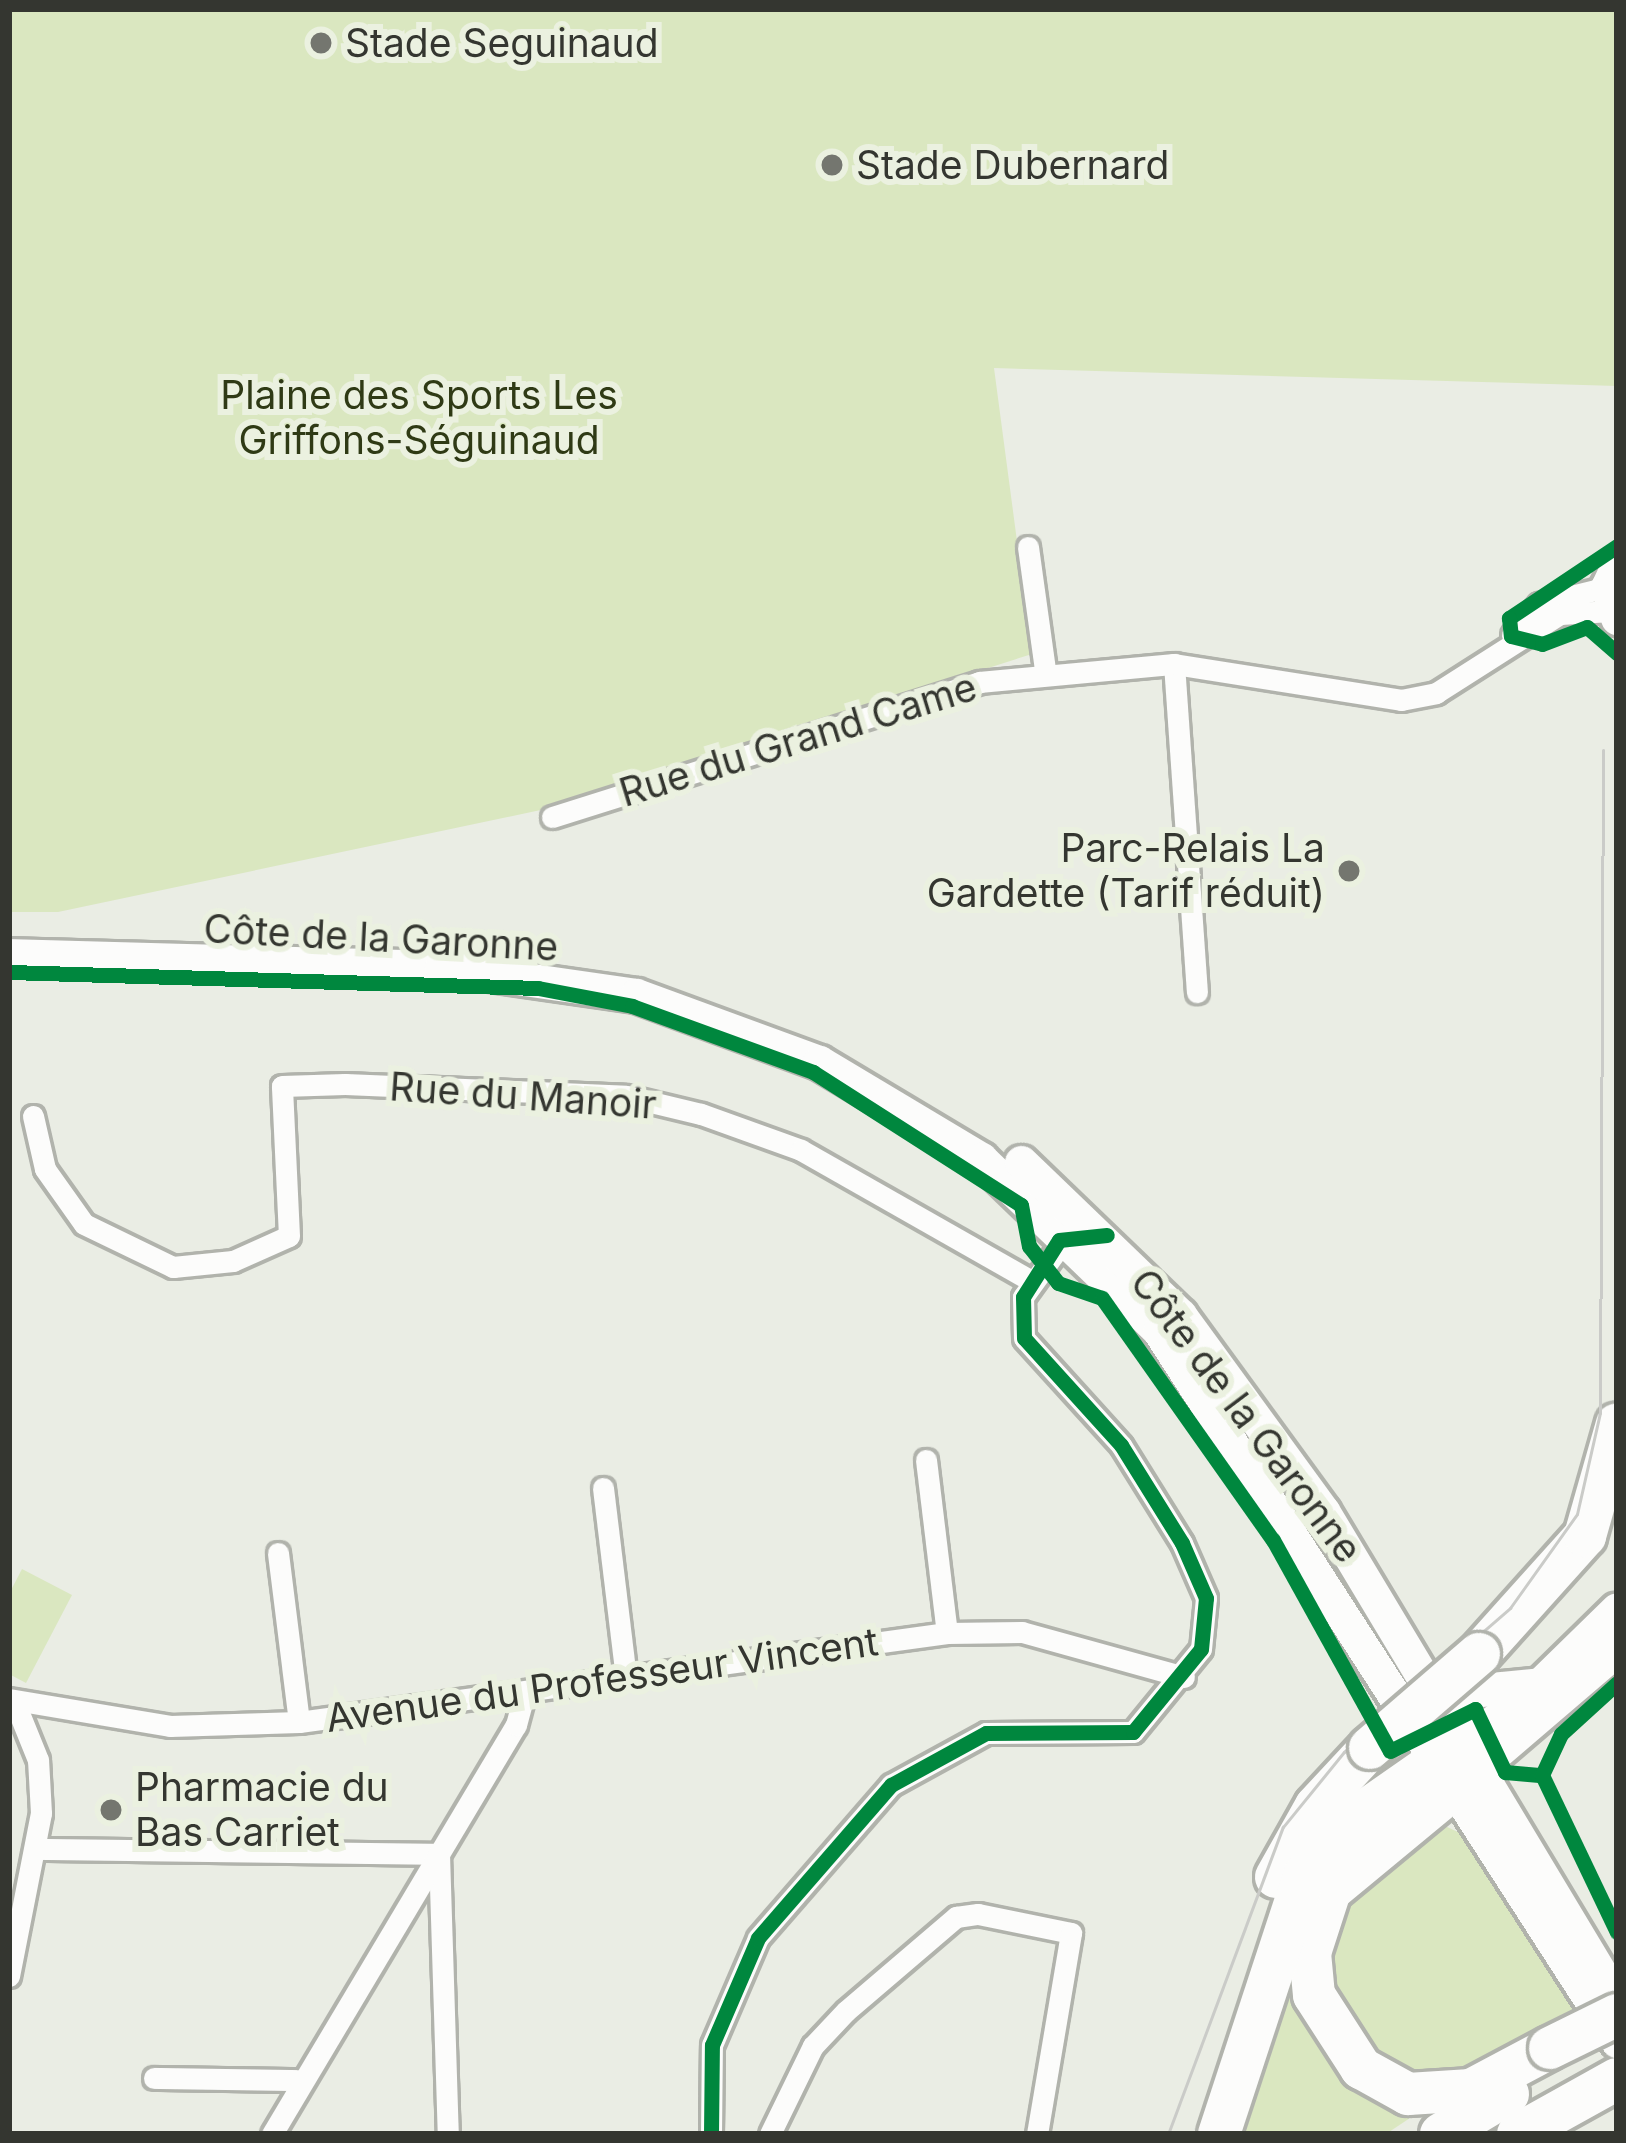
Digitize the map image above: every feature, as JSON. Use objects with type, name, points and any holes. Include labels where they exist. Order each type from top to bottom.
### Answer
[{"type":"highway","points":[[1217,2134],[1263,1907],[1316,1806],[1370,1748],[1479,1654],[1585,1537],[1617,1424]]},
{"type":"highway","points":[[1398,1786],[1411,1692]]},
{"type":"highway","points":[[1217,2134],[1304,1876],[1398,1786],[1463,1761]]},
{"type":"highway","points":[[1463,1761],[1330,1891],[1310,1953],[1314,1995],[1361,2068],[1408,2094],[1581,2090]]},
{"type":"highway","points":[[1441,2134],[1581,2090],[1617,2015]]},
{"type":"highway","points":[[1518,2134],[1581,2090],[1617,2038]]},
{"type":"main road","name":"Côte de la Garonne","points":[[9,934],[442,946],[639,974],[827,1041],[916,1090],[1103,1250],[1323,1510],[1411,1692]]},
{"type":"main road","name":"Côte de la Garonne","points":[[9,955],[441,967],[636,995],[730,1024],[907,1108],[1068,1232],[1103,1250],[1463,1761]]},
{"type":"main road","points":[[1463,1761],[1617,1609]]},
{"type":"main road","points":[[1463,1761],[1520,1741],[1617,1649]]},
{"type":"main road","points":[[1411,1692],[1542,1684]]},
{"type":"main road","points":[[1514,1825],[1520,1741]]},
{"type":"main road","points":[[1463,1761],[1514,1825],[1617,2002]]},
{"type":"main road","points":[[1463,1761],[1617,2038]]},
{"type":"street","points":[[1028,547],[1045,670]]},
{"type":"street","name":"Rue du Grand Came","points":[[552,817],[874,710],[1045,670],[1174,664],[1401,700],[1436,693],[1511,636],[1539,604],[1613,596]]},
{"type":"street","points":[[1174,664],[1197,992]]},
{"type":"street","name":"Rue du Manoir","points":[[33,1115],[44,1169],[84,1224],[173,1268],[233,1261],[289,1236],[282,1086],[626,1096],[801,1150],[1039,1275]]},
{"type":"street","points":[[711,2134],[712,2045],[750,1954],[891,1785],[986,1733],[1133,1732],[1184,1677],[1206,1636],[1206,1598],[1121,1445],[1024,1338],[1039,1275],[1068,1232]]},
{"type":"street","points":[[1039,1275],[1103,1250]]},
{"type":"street","points":[[926,1460],[946,1633]]},
{"type":"street","points":[[602,1488],[626,1678]]},
{"type":"street","points":[[278,1553],[299,1722]]},
{"type":"street","name":"Avenue du Professeur Vincent","points":[[12,1701],[170,1726],[299,1722],[946,1633],[1022,1632],[1184,1677]]},
{"type":"street","points":[[272,2134],[296,2080],[439,1854],[525,1691]]},
{"type":"street","points":[[9,1976],[38,1850],[38,1760],[12,1701]]},
{"type":"street","points":[[38,1850],[439,1854]]},
{"type":"street","points":[[439,1854],[448,2134]]},
{"type":"street","points":[[770,2134],[813,2046],[956,1917],[978,1914],[1071,1933],[1037,2134]]},
{"type":"street","points":[[154,2078],[296,2080]]},
{"type":"green space","name":"Plaine des Sports Les Griffons-Séguinaud","points":[[9,9],[1617,9],[1617,386],[994,368],[1032,654],[550,808],[58,912],[9,912]]},
{"type":"green space","points":[[22,1569],[72,1595],[26,1683],[9,1674],[9,1594]]},
{"type":"green space","points":[[1445,1826],[1473,1839],[1589,2016],[1455,2080],[1390,2072],[1338,2019],[1328,1948],[1347,1901]]},
{"type":"green space","points":[[1282,1951],[1335,2068],[1419,2112],[1386,2134],[1232,2134]]},
{"type":"tram line","points":[[1168,2134],[1283,1827],[1344,1752],[1510,1608],[1577,1514],[1600,1413],[1603,750]]},
{"type":"cycle path","points":[[1617,546],[1509,618],[1511,636],[1542,644],[1587,627],[1617,653]]},
{"type":"cycle path","points":[[9,972],[538,988],[632,1006],[813,1072],[1021,1205],[1029,1246],[1058,1283],[1102,1298],[1273,1540],[1390,1751],[1475,1709],[1505,1772],[1542,1775]]},
{"type":"cycle path","points":[[711,2134],[712,2045],[758,1938],[891,1785],[986,1733],[1133,1732],[1201,1649],[1206,1598],[1182,1543],[1121,1445],[1024,1338],[1023,1297],[1059,1240],[1107,1235]]},
{"type":"cycle path","points":[[1617,1683],[1561,1734],[1542,1775],[1617,1932]]},
{"type":"place","name":"Stade Seguinaud","points":[[321,43]]},
{"type":"place","name":"Stade Dubernard","points":[[832,165]]},
{"type":"place","name":"Parc-Relais La Gardette (Tarif réduit)","points":[[1349,871]]},
{"type":"place","name":"Pharmacie du Bas Carriet","points":[[111,1810]]}]
